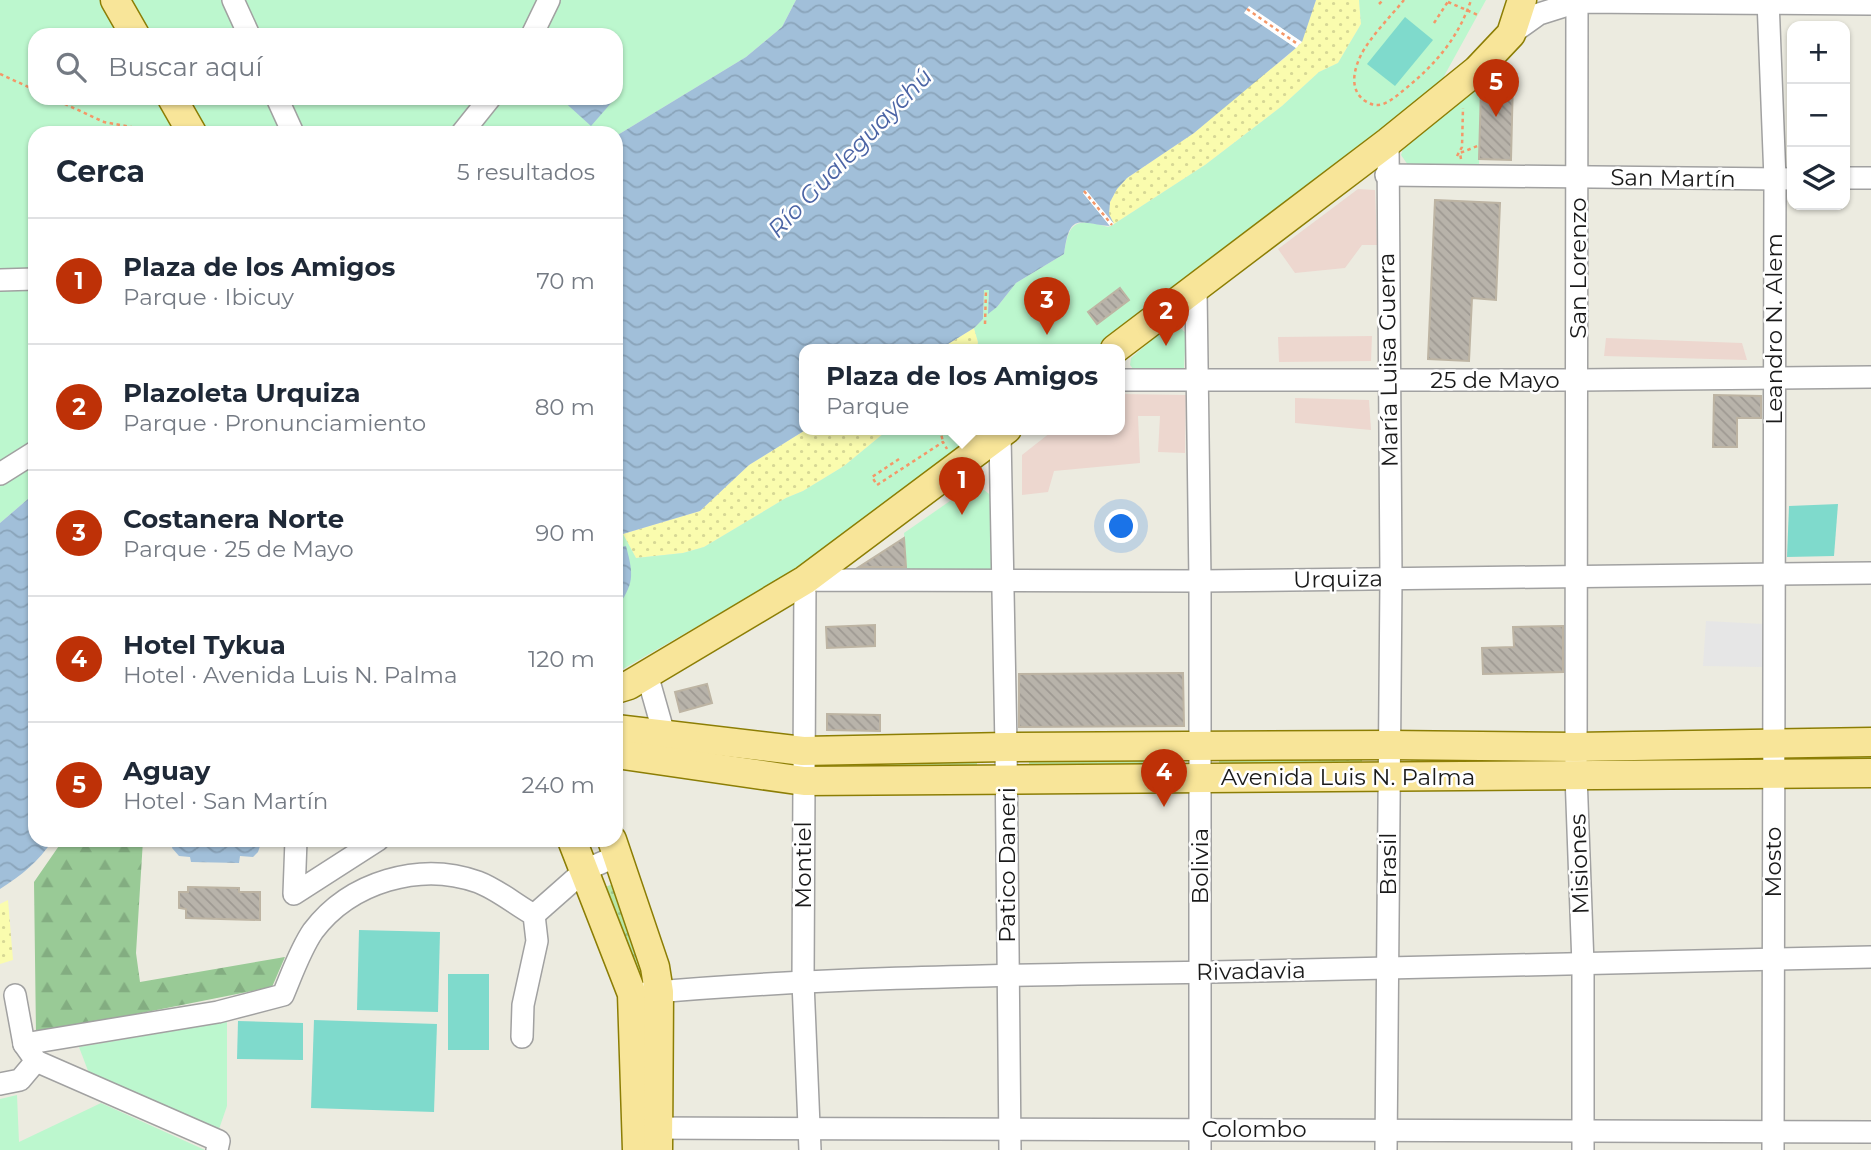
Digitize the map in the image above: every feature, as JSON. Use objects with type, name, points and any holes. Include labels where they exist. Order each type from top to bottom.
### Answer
[{"type":"main road","points":[[115,0],[131,28]]},
{"type":"main road","points":[[1122,344],[1388,142],[1477,70],[1511,34],[1522,0]]},
{"type":"main road","points":[[176,105],[188,126]]},
{"type":"main road","points":[[627,689],[805,580],[1000,435]]},
{"type":"main road","name":"Avenida Luis N. Palma","points":[[623,730],[803,751],[1389,744],[1576,761],[1773,774],[1871,773]]},
{"type":"main road","name":"Avenida Luis N. Palma","points":[[623,755],[804,781],[1389,777],[1773,743],[1871,742]]},
{"type":"main road","points":[[575,847],[646,993]]},
{"type":"main road","points":[[615,848],[655,967],[646,993],[648,1139]]},
{"type":"street","points":[[233,0],[246,28]]},
{"type":"street","points":[[535,28],[549,0]]},
{"type":"street","points":[[1511,34],[1539,15],[1577,1],[1871,4]]},
{"type":"street","name":"San Lorenzo","points":[[1577,1],[1578,578]]},
{"type":"street","name":"Leandro N. Alem","points":[[1769,3],[1784,179],[1773,377],[1773,574]]},
{"type":"street","points":[[280,105],[290,126]]},
{"type":"street","points":[[467,126],[484,105]]},
{"type":"street","name":"María Luisa Guerra","points":[[1388,142],[1386,176],[1391,579]]},
{"type":"street","name":"San Martín","points":[[1386,176],[1784,179]]},
{"type":"street","points":[[1850,178],[1871,178]]},
{"type":"street","points":[[0,264],[17,279]]},
{"type":"street","name":"Bolivia","points":[[1196,290],[1200,581],[1200,1150]]},
{"type":"street","name":"25 de Mayo","points":[[1125,380],[1871,377]]},
{"type":"street","name":"Patico Daneri","points":[[1004,435],[1002,581],[1007,779],[1010,1140]]},
{"type":"street","points":[[0,474],[28,456]]},
{"type":"street","name":"Urquiza","points":[[805,580],[1200,581],[1871,573]]},
{"type":"street","name":"Mosto","points":[[1773,574],[1773,1141]]},
{"type":"street","name":"Misiones","points":[[1578,578],[1576,761],[1583,965],[1583,1140]]},
{"type":"street","name":"Brasil","points":[[1386,1140],[1391,579]]},
{"type":"street","name":"Montiel","points":[[805,580],[803,982],[810,1139]]},
{"type":"street","points":[[627,689],[664,734]]},
{"type":"street","points":[[296,847],[294,894],[367,847]]},
{"type":"street","points":[[534,915],[584,870],[615,848]]},
{"type":"street","points":[[30,1052],[218,1012],[283,995],[296,962],[314,931],[342,902],[371,885],[402,875],[449,875],[479,883],[534,915]]},
{"type":"street","points":[[522,1037],[523,1005],[537,941],[534,915]]},
{"type":"street","name":"Rivadavia","points":[[646,993],[803,982],[1008,974],[1388,969],[1871,957]]},
{"type":"street","points":[[0,1084],[20,1080],[30,1052],[15,995]]},
{"type":"street","points":[[30,1052],[219,1141],[217,1150]]},
{"type":"street","name":"Colombo","points":[[648,1139],[1010,1140],[1200,1128],[1386,1140],[1773,1141],[1871,1132]]},
{"type":"path","points":[[1404,0],[1362,54],[1353,78],[1356,92],[1363,100],[1373,105],[1381,105],[1396,97],[1429,70],[1455,35],[1471,0]]},
{"type":"path","points":[[1434,23],[1448,1],[1478,15]]},
{"type":"path","points":[[1247,9],[1299,45]]},
{"type":"path","points":[[0,74],[28,87]]},
{"type":"path","points":[[67,105],[104,122],[126,126]]},
{"type":"path","points":[[1460,153],[1463,118]]},
{"type":"path","points":[[1455,159],[1460,153],[1480,145]]},
{"type":"path","points":[[1084,191],[1112,225]]},
{"type":"path","points":[[985,324],[986,290]]},
{"type":"path","points":[[941,435],[953,457]]},
{"type":"path","points":[[899,459],[872,477],[877,485],[943,442]]},
{"type":"shaded area","points":[[0,0],[796,0],[782,27],[746,57],[623,132],[623,126],[28,126],[28,499],[0,523]]},
{"type":"shaded area","points":[[1359,0],[1486,0],[1443,78],[1306,195],[1106,344],[978,344],[974,328],[983,319],[984,290],[989,290],[988,313],[997,307],[1016,283],[1064,254],[1068,235],[1076,225],[1088,223],[1108,227],[1205,165],[1282,106],[1319,72],[1338,63],[1361,24]]},
{"type":"shaded area","points":[[1405,17],[1433,40],[1395,86],[1367,64]]},
{"type":"shaded area","points":[[1482,85],[1479,164],[1408,165],[1401,155],[1403,149]]},
{"type":"shaded area","points":[[1358,189],[1375,190],[1377,245],[1362,245],[1345,268],[1295,273],[1278,249]]},
{"type":"shaded area","points":[[1168,326],[1179,327],[1186,333],[1184,368],[1178,371],[1134,370],[1130,365],[1131,358]]},
{"type":"shaded area","points":[[1372,336],[1371,361],[1279,362],[1278,337]]},
{"type":"shaded area","points":[[1606,338],[1742,343],[1747,360],[1604,356]]},
{"type":"shaded area","points":[[1125,394],[1186,395],[1185,453],[1158,452],[1160,416],[1138,416],[1140,463],[1054,471],[1048,492],[1022,495],[1022,455],[1047,435],[1125,435]]},
{"type":"shaded area","points":[[1295,398],[1369,400],[1371,430],[1295,423]]},
{"type":"shaded area","points":[[882,435],[982,435],[818,557],[623,669],[623,534],[636,558],[683,553],[704,547],[844,466]]},
{"type":"shaded area","points":[[973,485],[993,497],[994,565],[987,573],[907,573],[904,533]]},
{"type":"shaded area","points":[[1838,504],[1834,556],[1787,557],[1789,506]]},
{"type":"shaded area","points":[[1706,621],[1763,624],[1762,667],[1703,666]]},
{"type":"shaded area","points":[[1800,751],[1871,751],[1871,763],[1800,764]]},
{"type":"shaded area","points":[[1219,755],[1362,755],[1362,767],[1219,768]]},
{"type":"shaded area","points":[[1553,755],[1553,768],[1411,768],[1411,756]]},
{"type":"shaded area","points":[[977,757],[977,770],[834,770],[834,758]]},
{"type":"shaded area","points":[[1029,757],[1171,757],[1171,769],[1029,770]]},
{"type":"shaded area","points":[[613,884],[648,974],[636,978],[600,889]]},
{"type":"shaded area","points":[[359,930],[440,932],[438,1012],[357,1010]]},
{"type":"shaded area","points":[[448,974],[489,974],[489,1050],[448,1050]]},
{"type":"shaded area","points":[[314,1020],[437,1024],[434,1112],[311,1108]]},
{"type":"shaded area","points":[[238,1021],[303,1023],[303,1060],[237,1059]]},
{"type":"shaded area","points":[[227,1022],[227,1106],[218,1132],[90,1076],[79,1047]]},
{"type":"shaded area","points":[[17,1095],[19,1142],[101,1103],[205,1150],[0,1150],[0,1099]]},
{"type":"green space","points":[[58,847],[143,847],[136,953],[140,982],[285,957],[272,987],[36,1034],[34,882]]},
{"type":"sand","points":[[1316,0],[1359,0],[1361,24],[1338,63],[1319,72],[1282,106],[1205,165],[1114,224],[1109,214],[1110,202],[1117,189],[1127,178],[1194,133],[1285,58],[1302,41]]},
{"type":"sand","points":[[974,328],[978,344],[948,344]]},
{"type":"sand","points":[[799,434],[882,435],[844,466],[704,547],[683,553],[636,558],[623,534],[700,511],[749,465]]},
{"type":"sand","points":[[8,900],[13,960],[0,964],[0,904]]},
{"type":"water","name":"Río Gualeguaychú","points":[[796,0],[1316,0],[1302,42],[1249,7],[1245,13],[1296,48],[1194,133],[1127,178],[1110,202],[1109,214],[1114,224],[1086,190],[1083,193],[1110,226],[1083,222],[1072,226],[1064,254],[1016,283],[988,314],[989,290],[984,290],[983,319],[948,344],[799,344],[799,434],[749,465],[700,511],[623,534],[623,132],[746,57],[782,27]]},
{"type":"water","points":[[568,105],[609,105],[591,126]]},
{"type":"water","points":[[28,499],[28,847],[47,847],[29,868],[0,889],[0,523]]},
{"type":"water","points":[[626,546],[631,579],[623,598],[623,547]]},
{"type":"water","points":[[260,847],[253,857],[240,856],[239,863],[191,862],[190,857],[179,856],[172,848]]},
{"type":"pier","points":[[1249,6],[1302,42],[1296,48],[1244,13]]},
{"type":"pier","points":[[1086,190],[1114,224],[1110,226],[1083,193]]},
{"type":"building","points":[[1497,78],[1513,79],[1511,160],[1479,159],[1481,88],[1497,89]]},
{"type":"building","points":[[1435,200],[1500,203],[1496,300],[1472,298],[1469,361],[1428,359]]},
{"type":"building","points":[[1120,288],[1129,300],[1097,324],[1088,312]]},
{"type":"building","points":[[1714,395],[1761,396],[1761,418],[1737,418],[1737,447],[1713,447]]},
{"type":"building","points":[[904,538],[906,567],[859,567]]},
{"type":"building","points":[[875,625],[875,646],[827,648],[826,627]]},
{"type":"building","points":[[1563,626],[1563,672],[1483,674],[1482,648],[1514,647],[1513,627]]},
{"type":"building","points":[[1183,673],[1184,726],[1019,727],[1019,674]]},
{"type":"building","points":[[707,684],[712,703],[680,712],[675,692]]},
{"type":"building","points":[[827,714],[880,715],[880,731],[827,730]]},
{"type":"building","points":[[188,887],[239,888],[239,892],[260,892],[260,920],[186,918],[186,909],[179,908],[179,892],[188,892]]},
{"type":"place","name":"Aguay","points":[[1496,117]]},
{"type":"place","name":"Costanera Norte","points":[[1047,335]]},
{"type":"place","name":"Plazoleta Urquiza","points":[[1166,346]]},
{"type":"place","name":"Plaza de los Amigos","points":[[962,515]]},
{"type":"place","name":"Hotel Tykua","points":[[1164,807]]}]
